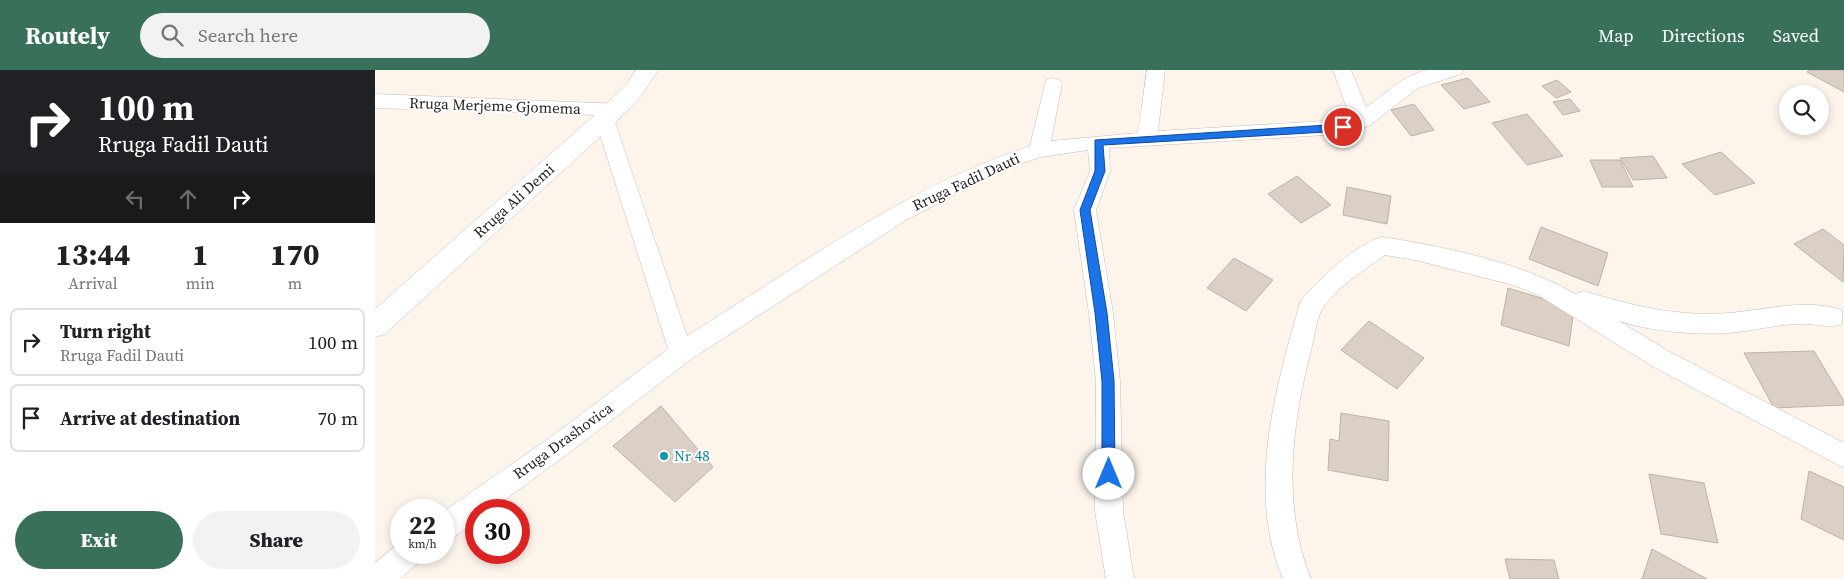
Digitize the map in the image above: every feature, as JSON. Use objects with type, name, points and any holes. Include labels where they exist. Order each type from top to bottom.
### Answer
[{"type":"main road","name":"Rruga Ali Demi","points":[[375,326],[610,114],[634,90],[647,70]]},
{"type":"street","points":[[1147,139],[1156,70]]},
{"type":"street","points":[[1342,70],[1362,121]]},
{"type":"street","name":"Rruga Fadil Dauti","points":[[681,353],[898,214],[995,164],[1039,150],[1098,142],[1285,130],[1322,130],[1343,127],[1362,121],[1381,109],[1407,86],[1422,79],[1454,70]]},
{"type":"street","points":[[1039,150],[1053,84]]},
{"type":"street","name":"Rruga Merjeme Gjomema","points":[[375,101],[610,114]]},
{"type":"street","points":[[610,114],[637,223],[681,353]]},
{"type":"street","points":[[1098,142],[1100,171],[1085,210],[1101,313],[1108,381],[1109,512],[1120,579]]},
{"type":"street","points":[[1297,579],[1291,565],[1278,497],[1281,437],[1294,368],[1311,302],[1345,271],[1382,246],[1415,251],[1517,277],[1637,317],[1685,324],[1729,324],[1801,314],[1834,316]]},
{"type":"street","points":[[1546,288],[1661,359],[1844,456]]},
{"type":"street","name":"Rruga Drashovica","points":[[455,519],[557,447],[681,353]]},
{"type":"street","points":[[378,579],[395,564]]},
{"type":"building","points":[[1809,70],[1844,70],[1844,92],[1807,72]]},
{"type":"building","points":[[1468,78],[1490,102],[1464,109],[1441,85]]},
{"type":"building","points":[[1557,80],[1571,92],[1556,98],[1542,86]]},
{"type":"building","points":[[1570,99],[1580,111],[1563,115],[1553,102]]},
{"type":"building","points":[[1414,104],[1434,130],[1411,136],[1391,110]]},
{"type":"building","points":[[1527,114],[1563,156],[1527,165],[1492,123]]},
{"type":"building","points":[[1721,152],[1755,183],[1715,195],[1682,164]]},
{"type":"building","points":[[1653,156],[1667,178],[1633,180],[1620,158]]},
{"type":"building","points":[[1590,160],[1620,160],[1633,187],[1602,187]]},
{"type":"building","points":[[1297,176],[1331,205],[1301,223],[1268,194]]},
{"type":"building","points":[[1347,187],[1391,196],[1387,224],[1343,215]]},
{"type":"building","points":[[1541,227],[1608,253],[1598,286],[1529,259]]},
{"type":"building","points":[[1823,229],[1844,245],[1843,282],[1794,244]]},
{"type":"building","points":[[1234,258],[1273,280],[1246,311],[1207,288]]},
{"type":"building","points":[[1508,288],[1574,308],[1569,346],[1501,325]]},
{"type":"building","points":[[1369,321],[1424,358],[1397,389],[1341,350]]},
{"type":"building","points":[[1814,351],[1844,401],[1844,405],[1774,408],[1744,353]]},
{"type":"building","name":"Nr 48","points":[[661,406],[713,467],[675,502],[613,446]]},
{"type":"building","points":[[1341,413],[1389,421],[1388,481],[1328,470],[1330,439],[1339,441]]},
{"type":"building","points":[[1809,471],[1844,487],[1844,540],[1801,519]]},
{"type":"building","points":[[1649,474],[1704,483],[1718,543],[1661,534]]},
{"type":"building","points":[[1652,549],[1707,579],[1642,579]]},
{"type":"building","points":[[1505,559],[1554,560],[1559,579],[1510,579]]},
{"type":"place","name":"Nr 48","points":[[664,456]]},
{"type":"route","points":[[1109,474],[1108,381],[1101,313],[1085,210],[1100,171],[1098,142],[1285,130],[1322,130],[1343,127]]}]
